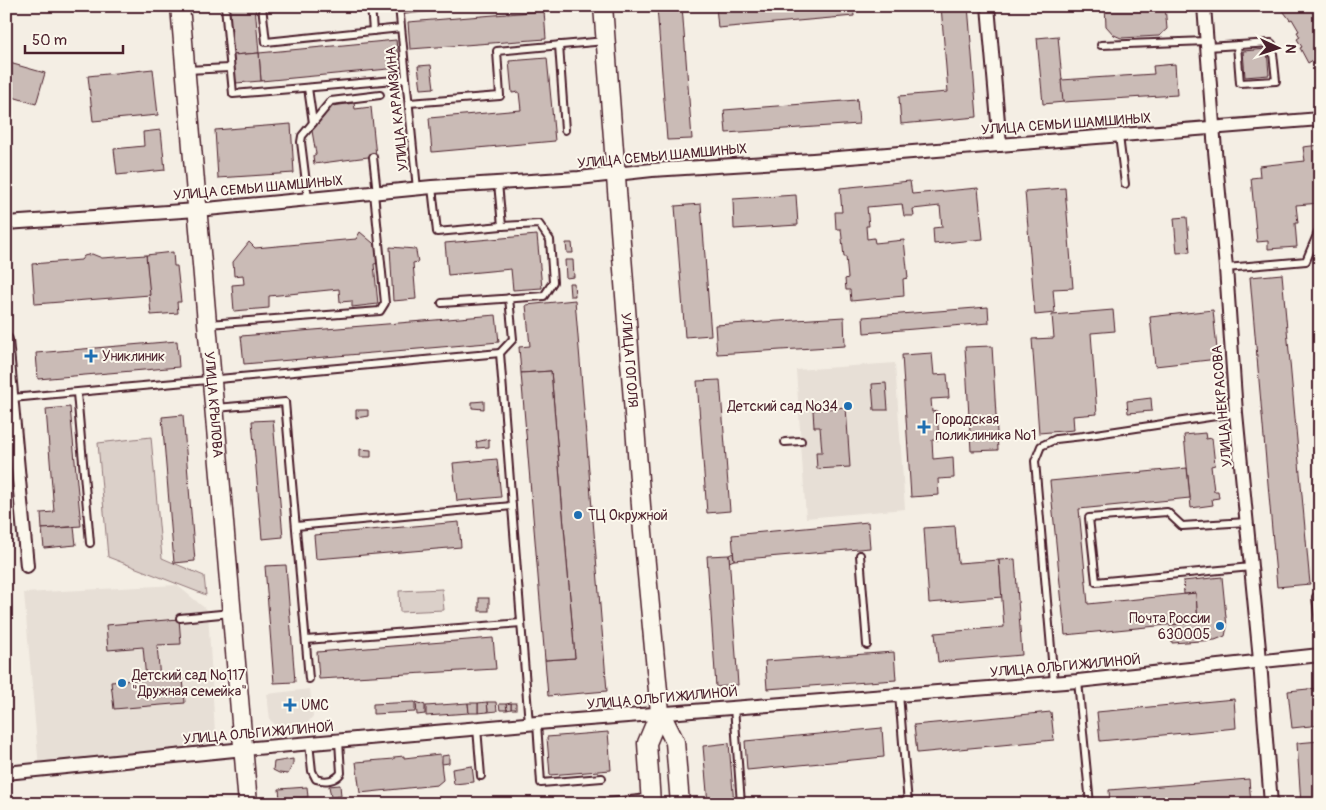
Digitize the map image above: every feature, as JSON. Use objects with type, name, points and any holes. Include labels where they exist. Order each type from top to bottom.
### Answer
[{"type":"main road","name":"УЛИЦА КРЫЛОВА","points":[[180,6],[248,804]]},
{"type":"main road","name":"УЛИЦА ГОГОЛЯ","points":[[602,6],[660,712],[675,742],[680,804]]},
{"type":"main road","name":"УЛИЦА ГОГОЛЯ","points":[[651,801],[647,743],[660,712]]},
{"type":"street","points":[[988,6],[1000,144]]},
{"type":"street","name":"УЛИЦА НЕКРАСОВА","points":[[1204,6],[1236,413],[1260,662],[1271,804]]},
{"type":"street","name":"УЛИЦА СЕМЬИ ШАМШИНЫХ","points":[[6,223],[197,210],[432,187],[579,178],[616,173],[813,160],[1320,119]]},
{"type":"street","points":[[6,340],[27,566]]},
{"type":"street","name":"УЛИЦА ОЛЬГИ ЖИЛИНОЙ","points":[[6,773],[244,749],[660,712],[1078,681],[1320,655]]},
{"type":"lane","points":[[225,6],[232,92],[236,95],[406,79]]},
{"type":"lane","points":[[262,6],[266,42],[401,28]]},
{"type":"lane","points":[[371,6],[373,31]]},
{"type":"lane","points":[[400,8],[437,6]]},
{"type":"lane","name":"УЛИЦА КАРАМЗИНА","points":[[400,8],[417,189]]},
{"type":"lane","points":[[409,103],[500,96],[497,51],[605,41]]},
{"type":"lane","points":[[1101,45],[1272,44],[1276,81],[1240,83],[1237,45]]},
{"type":"lane","points":[[559,45],[565,130]]},
{"type":"lane","points":[[186,70],[230,68]]},
{"type":"lane","points":[[308,88],[312,123]]},
{"type":"lane","points":[[308,199],[301,139],[331,101],[380,94]]},
{"type":"lane","points":[[1119,136],[1125,184]]},
{"type":"lane","points":[[207,324],[380,310],[385,303],[373,157]]},
{"type":"lane","points":[[498,183],[502,226]]},
{"type":"lane","points":[[432,187],[437,232],[539,224],[550,240],[553,282],[544,296],[442,303]]},
{"type":"lane","points":[[1226,268],[1306,261],[1320,228]]},
{"type":"lane","points":[[12,398],[500,353],[513,339],[510,298]]},
{"type":"lane","points":[[500,353],[521,623],[540,783],[602,778]]},
{"type":"lane","points":[[77,392],[90,543]]},
{"type":"lane","points":[[215,408],[285,402],[309,679]]},
{"type":"lane","points":[[1054,683],[1035,461],[1041,446],[1056,439],[1236,413]]},
{"type":"lane","points":[[785,442],[801,441]]},
{"type":"lane","points":[[296,526],[512,506]]},
{"type":"lane","points":[[1247,522],[1182,526],[1166,512],[1089,518],[1096,582],[1251,567]]},
{"type":"lane","points":[[860,555],[867,645]]},
{"type":"lane","points":[[1316,597],[1320,632]]},
{"type":"lane","points":[[180,618],[233,613]]},
{"type":"lane","points":[[306,640],[521,623]]},
{"type":"lane","points":[[1078,681],[1090,804]]},
{"type":"lane","points":[[899,694],[908,804]]},
{"type":"lane","points":[[734,707],[741,804]]},
{"type":"lane","points":[[477,728],[481,776]]},
{"type":"lane","points":[[309,743],[312,771],[316,779],[329,780],[338,778],[341,774],[339,741]]},
{"type":"lane","points":[[590,804],[651,801]]},
{"type":"shaded area","name":"Детский сад №34","points":[[895,363],[905,509],[806,518],[796,370]]},
{"type":"shaded area","points":[[151,437],[162,558],[204,576],[206,595],[108,557],[98,443]]},
{"type":"shaded area","name":"Детский сад №117 \"Дружная семейка\"","points":[[177,585],[208,611],[216,751],[39,768],[24,593]]},
{"type":"shaded area","points":[[442,589],[444,610],[400,612],[399,591]]},
{"type":"shaded area","name":"UMC","points":[[310,689],[313,716],[307,724],[278,727],[270,720],[267,694]]},
{"type":"building","points":[[229,6],[255,6],[259,53],[233,55]]},
{"type":"building","points":[[682,6],[692,139],[667,140],[657,7]]},
{"type":"building","points":[[716,6],[853,6],[854,16],[718,28]]},
{"type":"building","points":[[941,6],[968,6],[977,117],[901,124],[899,96],[948,92]]},
{"type":"building","points":[[1105,6],[1165,6],[1167,29],[1159,36],[1121,38],[1114,35],[1106,26]]},
{"type":"building","points":[[1277,6],[1316,6],[1320,13],[1320,69],[1318,66],[1316,67],[1313,60],[1308,63],[1297,39],[1300,37],[1297,32],[1299,31],[1292,19],[1290,20],[1281,8],[1279,9]]},
{"type":"building","points":[[544,11],[546,39],[410,49],[408,22]]},
{"type":"building","points":[[1058,36],[1064,102],[1043,104],[1037,38]]},
{"type":"building","points":[[396,40],[399,68],[261,81],[259,53]]},
{"type":"building","points":[[1267,49],[1269,75],[1245,77],[1243,51]]},
{"type":"building","points":[[259,53],[261,81],[236,83],[233,55]]},
{"type":"building","points":[[547,58],[555,141],[432,152],[429,118],[521,110],[519,92],[512,93],[509,61]]},
{"type":"building","points":[[6,62],[45,73],[36,104],[6,95]]},
{"type":"building","points":[[1175,64],[1177,95],[1063,102],[1061,80],[1154,74],[1153,66]]},
{"type":"building","points":[[431,65],[434,88],[421,89],[418,66]]},
{"type":"building","points":[[153,69],[158,115],[93,121],[88,76]]},
{"type":"building","points":[[857,98],[859,124],[726,133],[724,110],[857,100]]},
{"type":"building","points":[[354,103],[355,109],[371,107],[376,156],[314,164],[313,156],[316,154],[312,131],[332,106]]},
{"type":"building","points":[[291,124],[294,173],[218,178],[215,130]]},
{"type":"building","points":[[161,130],[165,170],[117,175],[114,149],[144,146],[143,132]]},
{"type":"building","points":[[1320,145],[1320,203],[1296,205],[1298,223],[1295,223],[1297,247],[1268,249],[1268,241],[1257,242],[1251,178],[1260,177],[1259,166],[1305,161],[1303,147]]},
{"type":"building","points":[[910,181],[912,194],[978,188],[983,239],[934,244],[933,228],[942,227],[940,206],[913,209],[914,216],[904,216],[902,204],[867,207],[869,226],[866,226],[867,239],[874,238],[875,243],[904,240],[908,278],[903,279],[904,296],[851,301],[850,290],[846,290],[845,279],[848,278],[841,229],[836,229],[835,212],[842,212],[840,188]]},
{"type":"building","points":[[1065,188],[1073,288],[1053,289],[1055,313],[1035,315],[1025,191]]},
{"type":"building","points":[[796,195],[798,225],[734,229],[733,199]]},
{"type":"building","points":[[701,204],[711,335],[685,337],[675,206]]},
{"type":"building","points":[[1187,217],[1190,252],[1177,253],[1174,218]]},
{"type":"building","points":[[360,232],[379,248],[380,263],[374,264],[378,304],[352,307],[352,301],[340,302],[339,289],[269,296],[269,308],[234,311],[232,285],[244,284],[243,275],[234,276],[233,262],[249,242],[255,248],[356,239]]},
{"type":"building","points":[[537,235],[542,288],[513,290],[511,269],[448,275],[445,243]]},
{"type":"building","points":[[566,243],[572,243],[573,253],[567,253]]},
{"type":"building","points":[[390,247],[415,249],[416,251],[418,262],[413,263],[416,299],[393,301]]},
{"type":"building","points":[[173,252],[174,266],[177,266],[181,302],[177,302],[178,313],[151,315],[146,255]]},
{"type":"building","points":[[92,254],[102,258],[146,255],[150,295],[35,304],[32,264],[81,260],[84,256]]},
{"type":"building","points":[[565,260],[573,260],[574,277],[566,278]]},
{"type":"building","points":[[1282,274],[1310,584],[1277,587],[1250,277]]},
{"type":"building","points":[[569,283],[574,283],[575,296],[570,296]]},
{"type":"building","name":"ТЦ Окружной","points":[[575,300],[607,691],[548,696],[545,660],[575,658],[551,371],[521,373],[519,347],[530,346],[526,305]]},
{"type":"building","points":[[988,307],[989,323],[864,333],[863,317]]},
{"type":"building","points":[[1113,310],[1115,331],[1091,333],[1097,414],[1073,416],[1074,430],[1039,433],[1032,339],[1054,338],[1052,315]]},
{"type":"building","points":[[1213,310],[1218,359],[1155,366],[1150,317]]},
{"type":"building","points":[[496,315],[499,342],[244,364],[241,336]]},
{"type":"building","points":[[844,317],[845,346],[717,354],[715,325]]},
{"type":"building","points":[[177,341],[179,367],[38,379],[36,353]]},
{"type":"building","points":[[992,346],[998,450],[971,451],[965,347]]},
{"type":"building","points":[[932,353],[934,375],[947,374],[949,398],[931,399],[932,412],[937,411],[939,440],[932,440],[933,459],[953,457],[954,478],[938,479],[939,495],[911,497],[902,355]]},
{"type":"building","points":[[551,371],[575,658],[545,660],[521,373]]},
{"type":"building","points":[[720,380],[730,511],[707,513],[697,381]]},
{"type":"building","points":[[886,383],[888,410],[874,410],[872,384]]},
{"type":"building","points":[[1151,398],[1152,411],[1128,413],[1127,401]]},
{"type":"building","points":[[484,401],[484,409],[472,408],[472,402]]},
{"type":"building","points":[[70,407],[81,526],[42,529],[41,513],[54,512],[46,409]]},
{"type":"building","points":[[846,407],[850,467],[817,469],[816,452],[822,452],[820,427],[814,427],[813,410]]},
{"type":"building","points":[[356,410],[368,410],[368,416],[356,418]]},
{"type":"building","points":[[183,415],[195,561],[174,563],[162,417]]},
{"type":"building","points":[[273,420],[283,537],[262,539],[252,421]]},
{"type":"building","points":[[1205,433],[1206,439],[1212,438],[1215,465],[1211,466],[1214,491],[1218,491],[1219,498],[1212,499],[1213,505],[1191,508],[1184,435]]},
{"type":"building","points":[[489,439],[489,447],[477,448],[476,442]]},
{"type":"building","points":[[360,449],[371,450],[371,457],[360,457]]},
{"type":"building","points":[[497,459],[501,497],[457,501],[453,463]]},
{"type":"building","points":[[1187,468],[1190,498],[1079,509],[1088,604],[1196,593],[1198,622],[1065,635],[1050,481]]},
{"type":"building","points":[[459,522],[461,547],[316,559],[314,535]]},
{"type":"building","points":[[868,522],[870,548],[734,560],[732,535]]},
{"type":"building","points":[[955,526],[958,563],[999,560],[1002,597],[929,603],[924,528]]},
{"type":"building","points":[[74,527],[76,545],[44,548],[42,529]]},
{"type":"building","points":[[733,553],[734,560],[729,562],[729,555]]},
{"type":"building","points":[[729,555],[738,685],[716,687],[707,556]]},
{"type":"building","points":[[1015,559],[1022,655],[938,662],[935,633],[1004,627],[999,560]]},
{"type":"building","points":[[286,565],[295,682],[274,683],[265,566]]},
{"type":"building","points":[[1222,577],[1227,627],[1225,636],[1215,640],[1172,643],[1170,625],[1198,622],[1196,593],[1184,594],[1183,581]]},
{"type":"building","points":[[479,598],[489,598],[489,611],[479,611]]},
{"type":"building","points":[[179,619],[181,644],[157,645],[160,679],[183,678],[185,703],[114,709],[111,682],[146,679],[143,647],[108,650],[106,625]]},
{"type":"building","points":[[493,638],[496,669],[319,679],[317,652]]},
{"type":"building","points":[[894,652],[896,680],[767,689],[765,661]]},
{"type":"building","points":[[1318,688],[1320,725],[1292,728],[1288,691]]},
{"type":"building","points":[[1234,699],[1236,728],[1100,741],[1097,712]]},
{"type":"building","points":[[415,702],[415,712],[373,714],[373,704]]},
{"type":"building","points":[[416,702],[425,705],[425,714],[417,715]]},
{"type":"building","points":[[487,702],[496,702],[497,711],[488,712]]},
{"type":"building","points":[[487,702],[488,712],[478,713],[478,703]]},
{"type":"building","points":[[468,703],[469,713],[426,716],[426,706]]},
{"type":"building","points":[[468,703],[478,703],[478,713],[469,713]]},
{"type":"building","points":[[511,703],[516,703],[516,709],[511,709]]},
{"type":"building","points":[[511,703],[511,709],[507,710],[506,704]]},
{"type":"building","points":[[499,704],[506,704],[507,710],[500,710]]},
{"type":"building","points":[[1051,712],[1054,740],[917,753],[914,725]]},
{"type":"building","points":[[882,728],[884,757],[747,770],[745,741]]},
{"type":"building","points":[[608,732],[611,770],[550,775],[547,737]]},
{"type":"building","points":[[1320,741],[1320,803],[1301,804],[1297,743]]},
{"type":"building","points":[[729,743],[734,804],[708,804],[703,746]]},
{"type":"building","points":[[440,754],[443,780],[437,785],[360,793],[356,762]]},
{"type":"building","points":[[449,755],[449,763],[442,764],[442,756]]},
{"type":"building","points":[[293,759],[293,764],[288,774],[273,770],[274,762]]},
{"type":"building","points":[[472,766],[474,782],[454,784],[452,769]]},
{"type":"building","points":[[1249,779],[1251,804],[1110,804],[1109,790]]},
{"type":"building","points":[[340,785],[341,796],[331,797],[329,786]]},
{"type":"building","points":[[307,787],[308,797],[280,799],[279,789]]},
{"type":"building","points":[[212,797],[212,804],[141,804]]},
{"type":"place","name":"Униклиник","points":[[91,356]]},
{"type":"place","name":"Детский сад №34","points":[[848,406]]},
{"type":"place","name":"Городская поликлиника №1","points":[[924,427]]},
{"type":"place","name":"ТЦ Окружной","points":[[578,515]]},
{"type":"place","name":"Почта России 630005","points":[[1220,626]]},
{"type":"place","name":"Детский сад №117 \"Дружная семейка\"","points":[[122,683]]},
{"type":"place","name":"UMC","points":[[290,705]]}]
